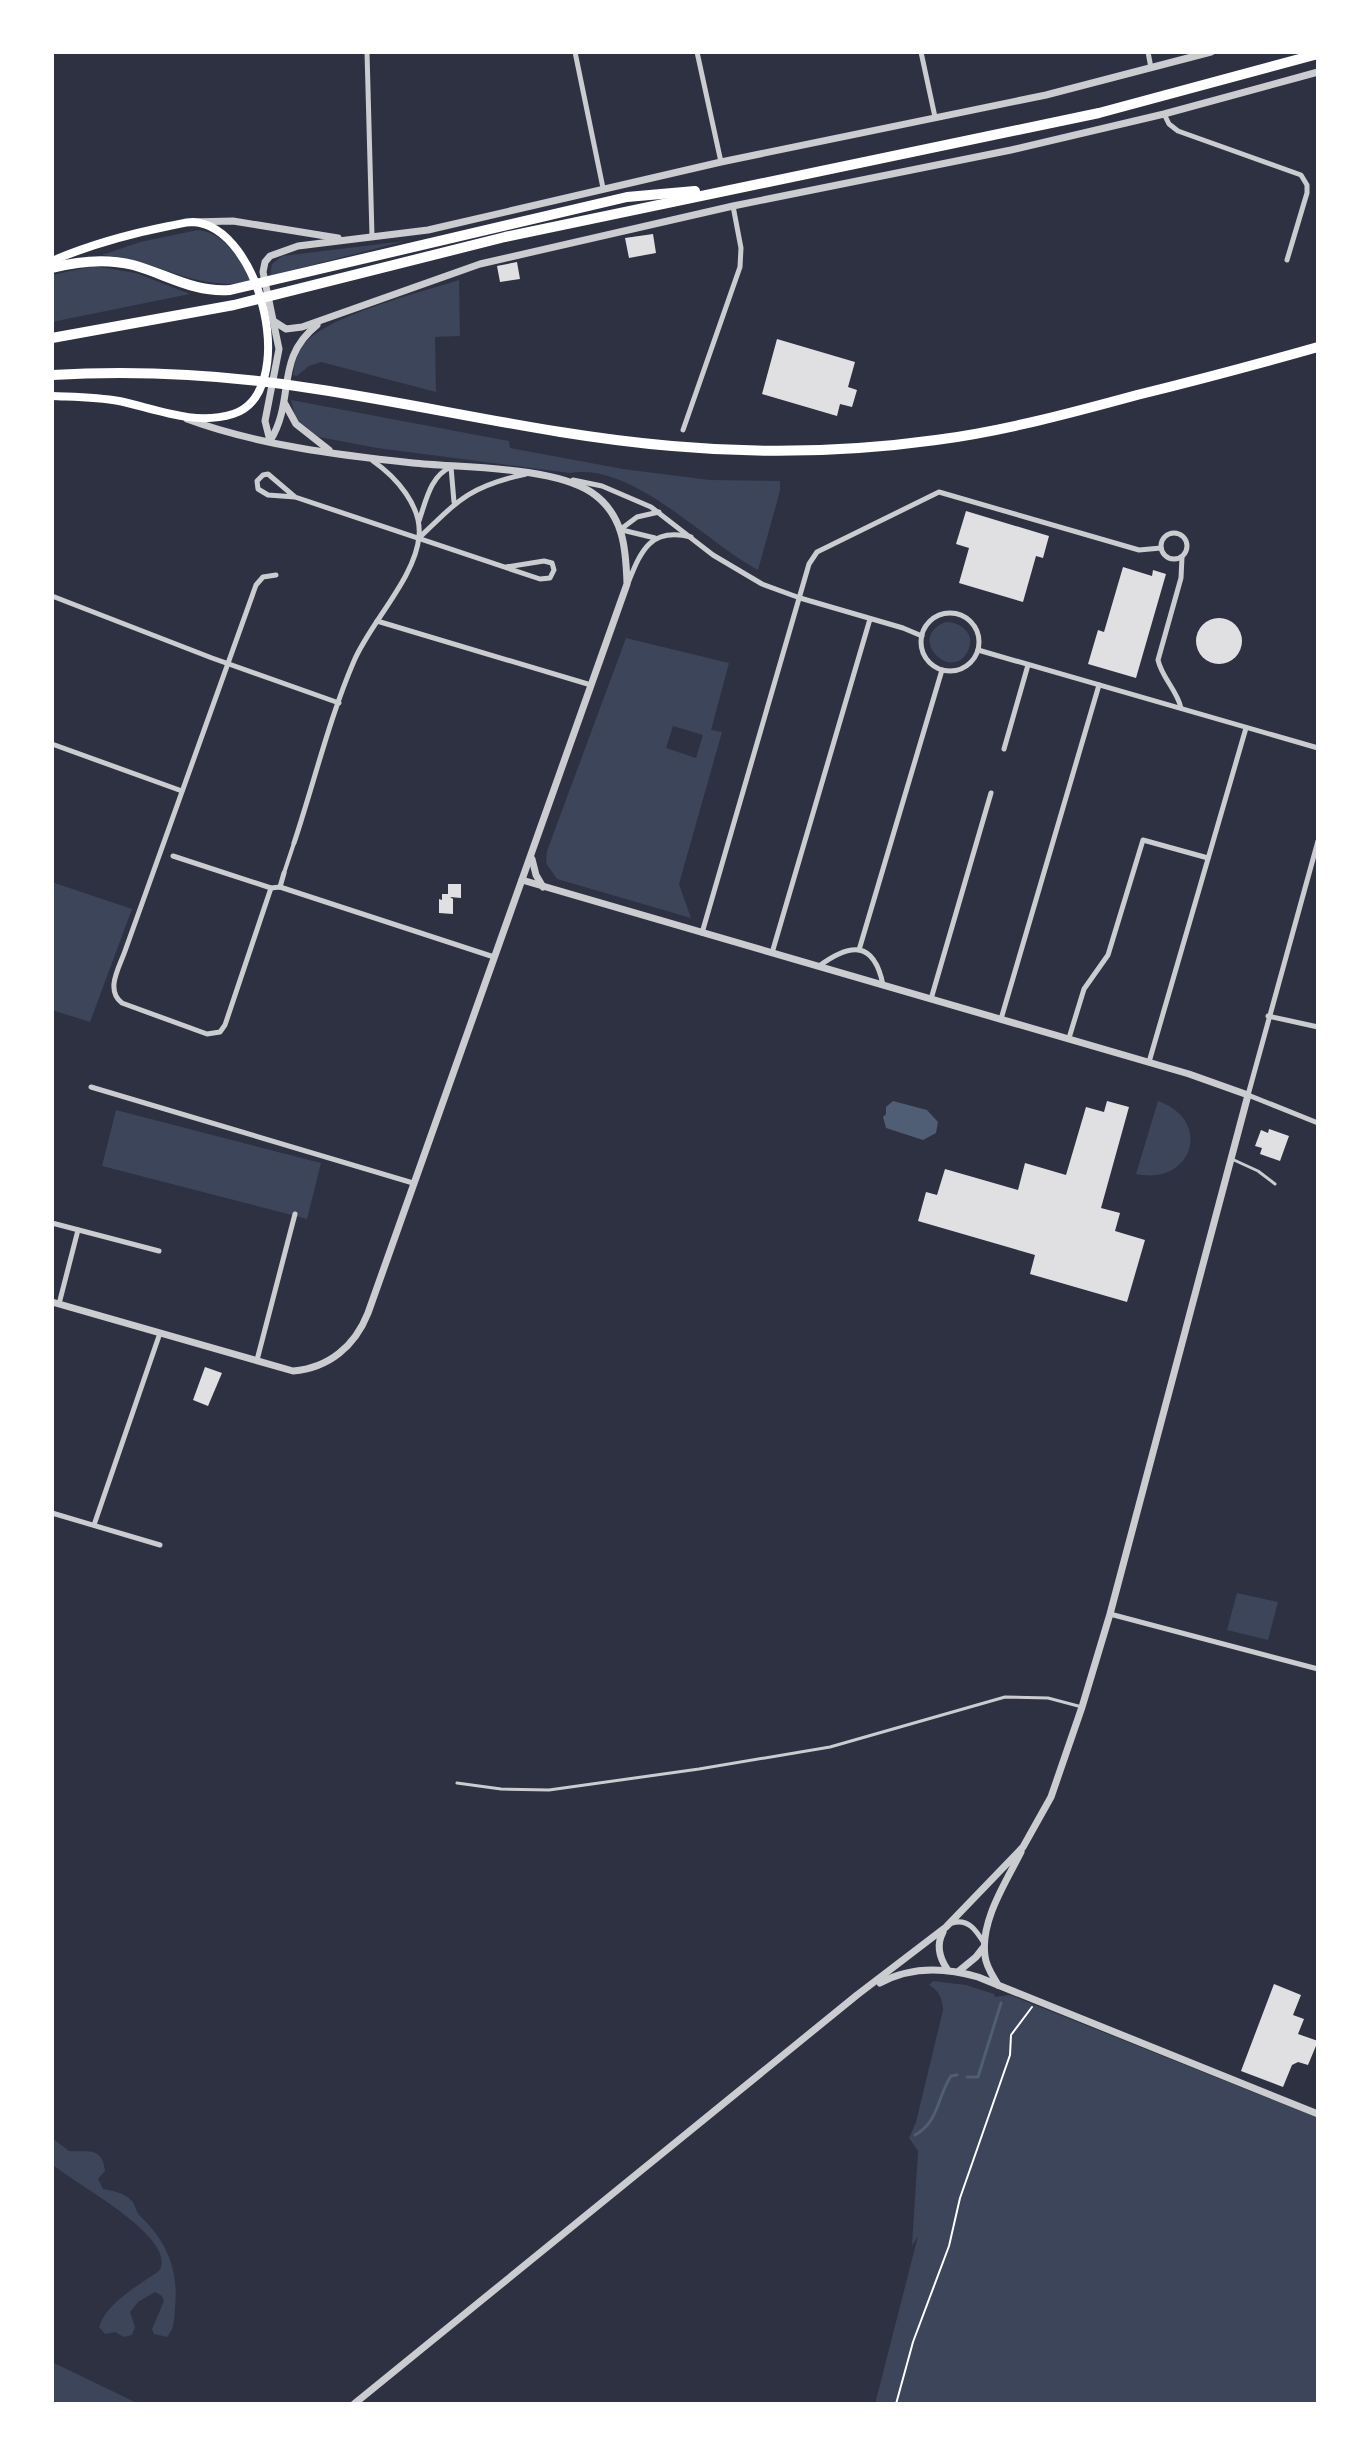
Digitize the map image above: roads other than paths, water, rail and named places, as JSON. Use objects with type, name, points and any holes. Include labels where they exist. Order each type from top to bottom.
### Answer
[{"type":"highway","points":[[52,338],[234,305],[505,237],[1099,113],[1318,54]]},
{"type":"highway","points":[[52,268],[90,260],[120,262],[195,287],[230,290],[627,197],[725,190]]},
{"type":"highway","points":[[52,375],[135,374],[243,379],[614,440],[702,448],[815,451],[917,443],[1011,428],[1318,347]]},
{"type":"main road","points":[[52,261],[121,238],[192,222],[219,232],[245,259],[259,295],[267,353],[263,380],[257,394],[246,407],[225,416],[182,417],[112,400],[52,396]]},
{"type":"street","points":[[367,52],[372,236]]},
{"type":"street","points":[[575,52],[603,188]]},
{"type":"street","points":[[697,52],[721,162]]},
{"type":"street","points":[[921,52],[935,118]]},
{"type":"street","points":[[1148,52],[1151,68]]},
{"type":"street","points":[[270,441],[264,425],[279,357],[275,322],[264,276],[268,258],[298,246],[428,230],[721,162],[1046,95],[1211,52]]},
{"type":"street","points":[[275,322],[289,329],[322,321],[480,264],[733,206],[1011,150],[1164,114],[1318,72]]},
{"type":"street","points":[[1164,114],[1169,124],[1178,131],[1291,170],[1303,178],[1307,193],[1287,260]]},
{"type":"street","points":[[683,430],[740,267],[741,248],[733,206]]},
{"type":"street","points":[[192,222],[233,221],[349,239]]},
{"type":"street","points":[[270,441],[285,404],[294,352],[302,338],[322,321]]},
{"type":"street","points":[[285,404],[299,428],[331,451]]},
{"type":"street","points":[[182,417],[270,441],[369,458],[527,474],[602,486],[659,512],[740,573],[800,598],[922,636]]},
{"type":"street","points":[[369,458],[400,483],[418,522],[420,537]]},
{"type":"street","points":[[451,467],[454,504]]},
{"type":"street","points":[[418,522],[434,480],[451,467]]},
{"type":"street","points":[[295,497],[268,474],[257,481],[258,489],[264,493],[295,497],[420,537],[506,567],[544,579],[554,573],[554,567],[548,561],[506,567]]},
{"type":"street","points":[[280,887],[353,663],[401,584],[420,537],[454,504],[481,486],[527,474]]},
{"type":"street","points":[[561,479],[596,496],[608,507],[621,529],[626,549],[627,584]]},
{"type":"street","points":[[702,933],[809,564],[817,552],[939,492],[1139,550],[1161,548]]},
{"type":"street","points":[[621,529],[639,516],[659,512]]},
{"type":"street","points":[[621,529],[655,538],[672,534],[692,538]]},
{"type":"street","points":[[1161,548],[1163,539],[1169,534],[1182,535],[1188,546],[1182,557],[1181,578],[1158,656],[1159,666],[1177,695],[1181,708]]},
{"type":"street","points":[[78,1230],[55,1303],[289,1370],[302,1370],[330,1360],[354,1339],[368,1313],[627,584],[642,552],[655,538]]},
{"type":"street","points":[[1161,548],[1169,558],[1182,557]]},
{"type":"street","points":[[271,888],[225,1025],[218,1034],[209,1034],[126,1004],[115,996],[114,983],[256,585],[263,577],[276,575]]},
{"type":"street","points":[[52,596],[339,703]]},
{"type":"street","points":[[954,613],[967,619],[974,627],[978,650],[964,668],[942,670],[933,666],[924,655],[922,636],[931,620],[954,613]]},
{"type":"street","points":[[772,953],[870,619]]},
{"type":"street","points":[[377,621],[592,685]]},
{"type":"street","points":[[978,650],[1318,748]]},
{"type":"street","points":[[1004,749],[1028,665]]},
{"type":"street","points":[[859,950],[942,670]]},
{"type":"street","points":[[1001,1019],[1099,685]]},
{"type":"street","points":[[1149,1062],[1246,728]]},
{"type":"street","points":[[52,744],[182,791]]},
{"type":"street","points":[[931,999],[991,793]]},
{"type":"street","points":[[1069,1038],[1084,989],[1108,955],[1143,840],[1208,858]]},
{"type":"street","points":[[959,1971],[976,1957],[984,1944],[1000,1893],[1051,1797],[1082,1707],[1110,1614],[1268,1016],[1318,842]]},
{"type":"street","points":[[532,855],[535,873],[543,887]]},
{"type":"street","points":[[173,856],[271,888],[280,887],[494,957]]},
{"type":"street","points":[[522,880],[1149,1062],[1315,1121],[1316,1114]]},
{"type":"street","points":[[818,966],[843,950],[859,950],[875,962],[883,986]]},
{"type":"street","points":[[1268,1016],[1318,1027]]},
{"type":"street","points":[[91,1087],[413,1183]]},
{"type":"street","points":[[257,1360],[295,1214]]},
{"type":"street","points":[[52,1223],[159,1251]]},
{"type":"street","points":[[94,1525],[160,1333]]},
{"type":"street","points":[[52,1513],[160,1545]]},
{"type":"street","points":[[1110,1614],[1318,1669]]},
{"type":"street","points":[[354,2404],[857,1995],[946,1927],[1023,1847]]},
{"type":"street","points":[[947,1969],[938,1947],[946,1927],[958,1921],[968,1924],[984,1944],[986,1964],[998,1985]]},
{"type":"street","points":[[857,1995],[906,1972],[959,1971],[1318,2114]]},
{"type":"lane","points":[[1230,1158],[1258,1171],[1275,1184]]},
{"type":"lane","points":[[457,1783],[501,1789],[549,1790],[699,1769],[830,1747],[1005,1697],[1048,1698],[1082,1707]]},
{"type":"waterway","points":[[967,2077],[978,2077],[1001,2003]]},
{"type":"waterway","points":[[915,2135],[929,2123],[946,2084],[951,2076],[957,2075]]}]
